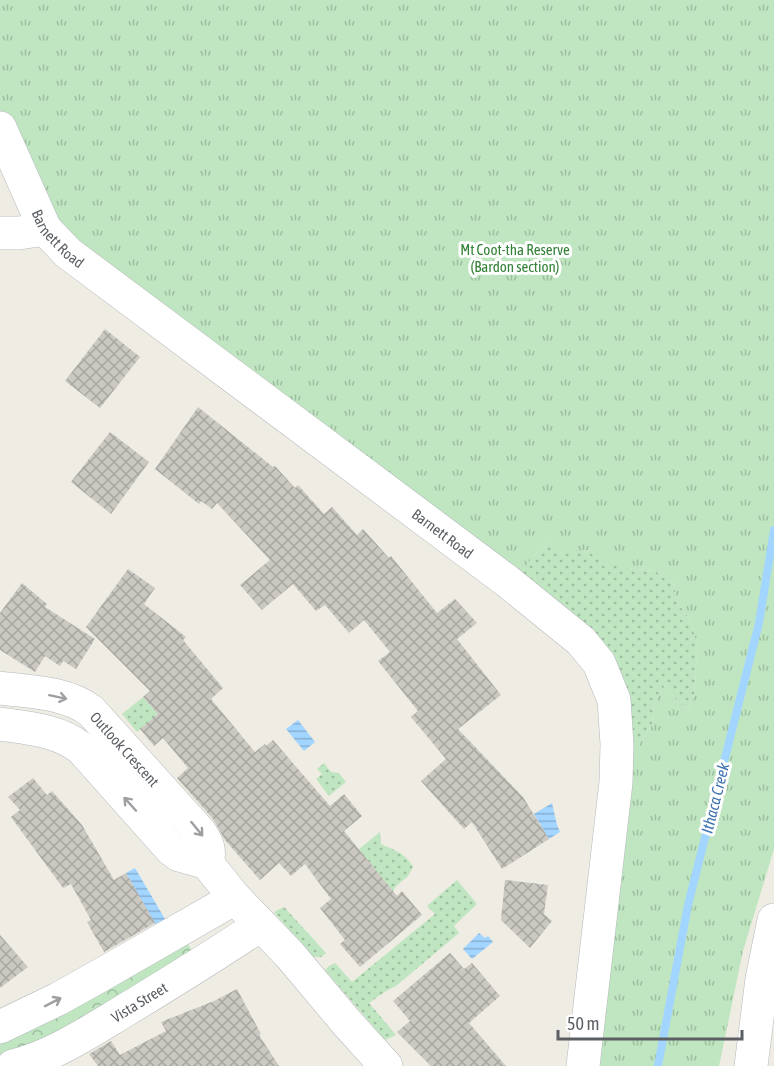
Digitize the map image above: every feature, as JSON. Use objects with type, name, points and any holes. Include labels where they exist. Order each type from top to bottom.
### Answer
[{"type":"street","name":"Barnett Road","points":[[0,128],[45,229],[68,253],[507,581],[581,641],[599,663],[614,700],[617,744],[616,782],[583,1066]]},
{"type":"street","points":[[0,233],[45,229]]},
{"type":"street","name":"Outlook Crescent","points":[[0,688],[60,696],[76,701],[91,711],[199,831],[209,846],[207,863],[235,898],[290,955],[386,1066]]},
{"type":"street","points":[[0,724],[43,731],[70,740],[88,756],[171,849],[179,855],[207,863]]},
{"type":"street","points":[[0,1027],[75,989],[235,898]]},
{"type":"street","points":[[751,1066],[762,978],[774,920]]},
{"type":"street","name":"Vista Street","points":[[12,1066],[48,1053],[84,1035],[206,962],[260,925]]},
{"type":"green space","name":"Mt Coot-tha Reserve (Bardon section)","points":[[0,0],[774,0],[774,849],[743,951],[719,1066],[592,1066],[623,786],[635,751],[652,725],[654,704],[665,685],[677,701],[688,710],[694,694],[698,647],[690,620],[678,603],[673,582],[655,571],[628,568],[611,563],[594,555],[590,550],[557,552],[548,540],[515,578],[71,246],[46,214],[0,110]]},
{"type":"green space","points":[[548,540],[583,551],[590,550],[594,555],[628,568],[655,571],[673,582],[678,603],[690,620],[698,647],[694,694],[688,710],[677,701],[665,685],[654,704],[652,725],[635,751],[623,786],[622,700],[515,578]]},
{"type":"green space","points":[[143,697],[158,714],[137,732],[122,714]]},
{"type":"green space","points":[[324,763],[331,772],[339,773],[346,782],[329,796],[316,779],[322,774],[317,769]]},
{"type":"green space","points":[[380,832],[381,844],[403,855],[413,867],[393,892],[359,849]]},
{"type":"green space","points":[[457,880],[477,904],[454,926],[459,933],[396,986],[369,1003],[396,1035],[385,1040],[325,970],[335,963],[352,982],[435,914],[427,906]]},
{"type":"green space","points":[[284,907],[326,953],[321,957],[312,957],[274,912]]},
{"type":"green space","points":[[185,942],[193,953],[63,1033],[0,1060],[0,1035]]},
{"type":"water","points":[[298,720],[315,742],[304,751],[286,729]]},
{"type":"water","points":[[552,803],[560,832],[549,839],[534,814]]},
{"type":"water","points":[[135,868],[165,919],[155,924],[126,873]]},
{"type":"water","points":[[479,933],[485,938],[488,936],[493,942],[472,959],[463,949]]},
{"type":"building","points":[[105,329],[140,357],[100,408],[65,381]]},
{"type":"building","points":[[198,407],[273,467],[275,466],[295,488],[298,485],[324,514],[332,507],[357,535],[363,529],[389,558],[391,556],[437,613],[455,599],[477,623],[457,639],[501,695],[458,729],[523,797],[549,839],[502,869],[472,822],[464,829],[421,781],[446,759],[411,717],[418,711],[378,661],[390,652],[364,620],[349,633],[325,605],[316,611],[293,584],[262,610],[240,585],[270,560],[217,503],[212,509],[201,501],[199,504],[155,469]]},
{"type":"building","points":[[110,432],[149,462],[111,514],[71,482]]},
{"type":"building","points":[[128,569],[155,588],[144,604],[186,637],[183,640],[223,688],[211,699],[255,752],[273,740],[330,806],[344,794],[362,816],[344,831],[397,896],[402,891],[422,915],[360,967],[340,944],[345,940],[320,908],[331,899],[305,864],[291,876],[279,863],[260,880],[225,840],[213,819],[177,778],[188,768],[163,738],[154,746],[140,729],[158,714],[143,697],[150,691],[86,627]]},
{"type":"building","points":[[22,583],[47,604],[45,607],[95,639],[76,669],[63,661],[60,666],[45,656],[35,672],[0,650],[0,613]]},
{"type":"building","points":[[33,778],[47,795],[52,791],[82,825],[114,880],[126,873],[155,923],[104,952],[87,922],[91,920],[71,884],[63,888],[11,817],[20,810],[8,797]]},
{"type":"building","points":[[505,880],[548,885],[544,914],[552,921],[530,948],[501,920]]},
{"type":"building","points":[[0,935],[28,967],[0,988]]},
{"type":"building","points":[[450,953],[464,969],[472,963],[500,996],[469,1023],[506,1066],[431,1066],[397,1032],[410,1021],[393,1001]]},
{"type":"building","points":[[237,989],[261,1034],[259,1035],[279,1066],[98,1066],[89,1054],[111,1041],[120,1055],[166,1031],[161,1022],[214,1001]]},
{"type":"waterway","name":"Ithaca Creek","points":[[658,1066],[688,905],[759,623],[774,530]]}]
